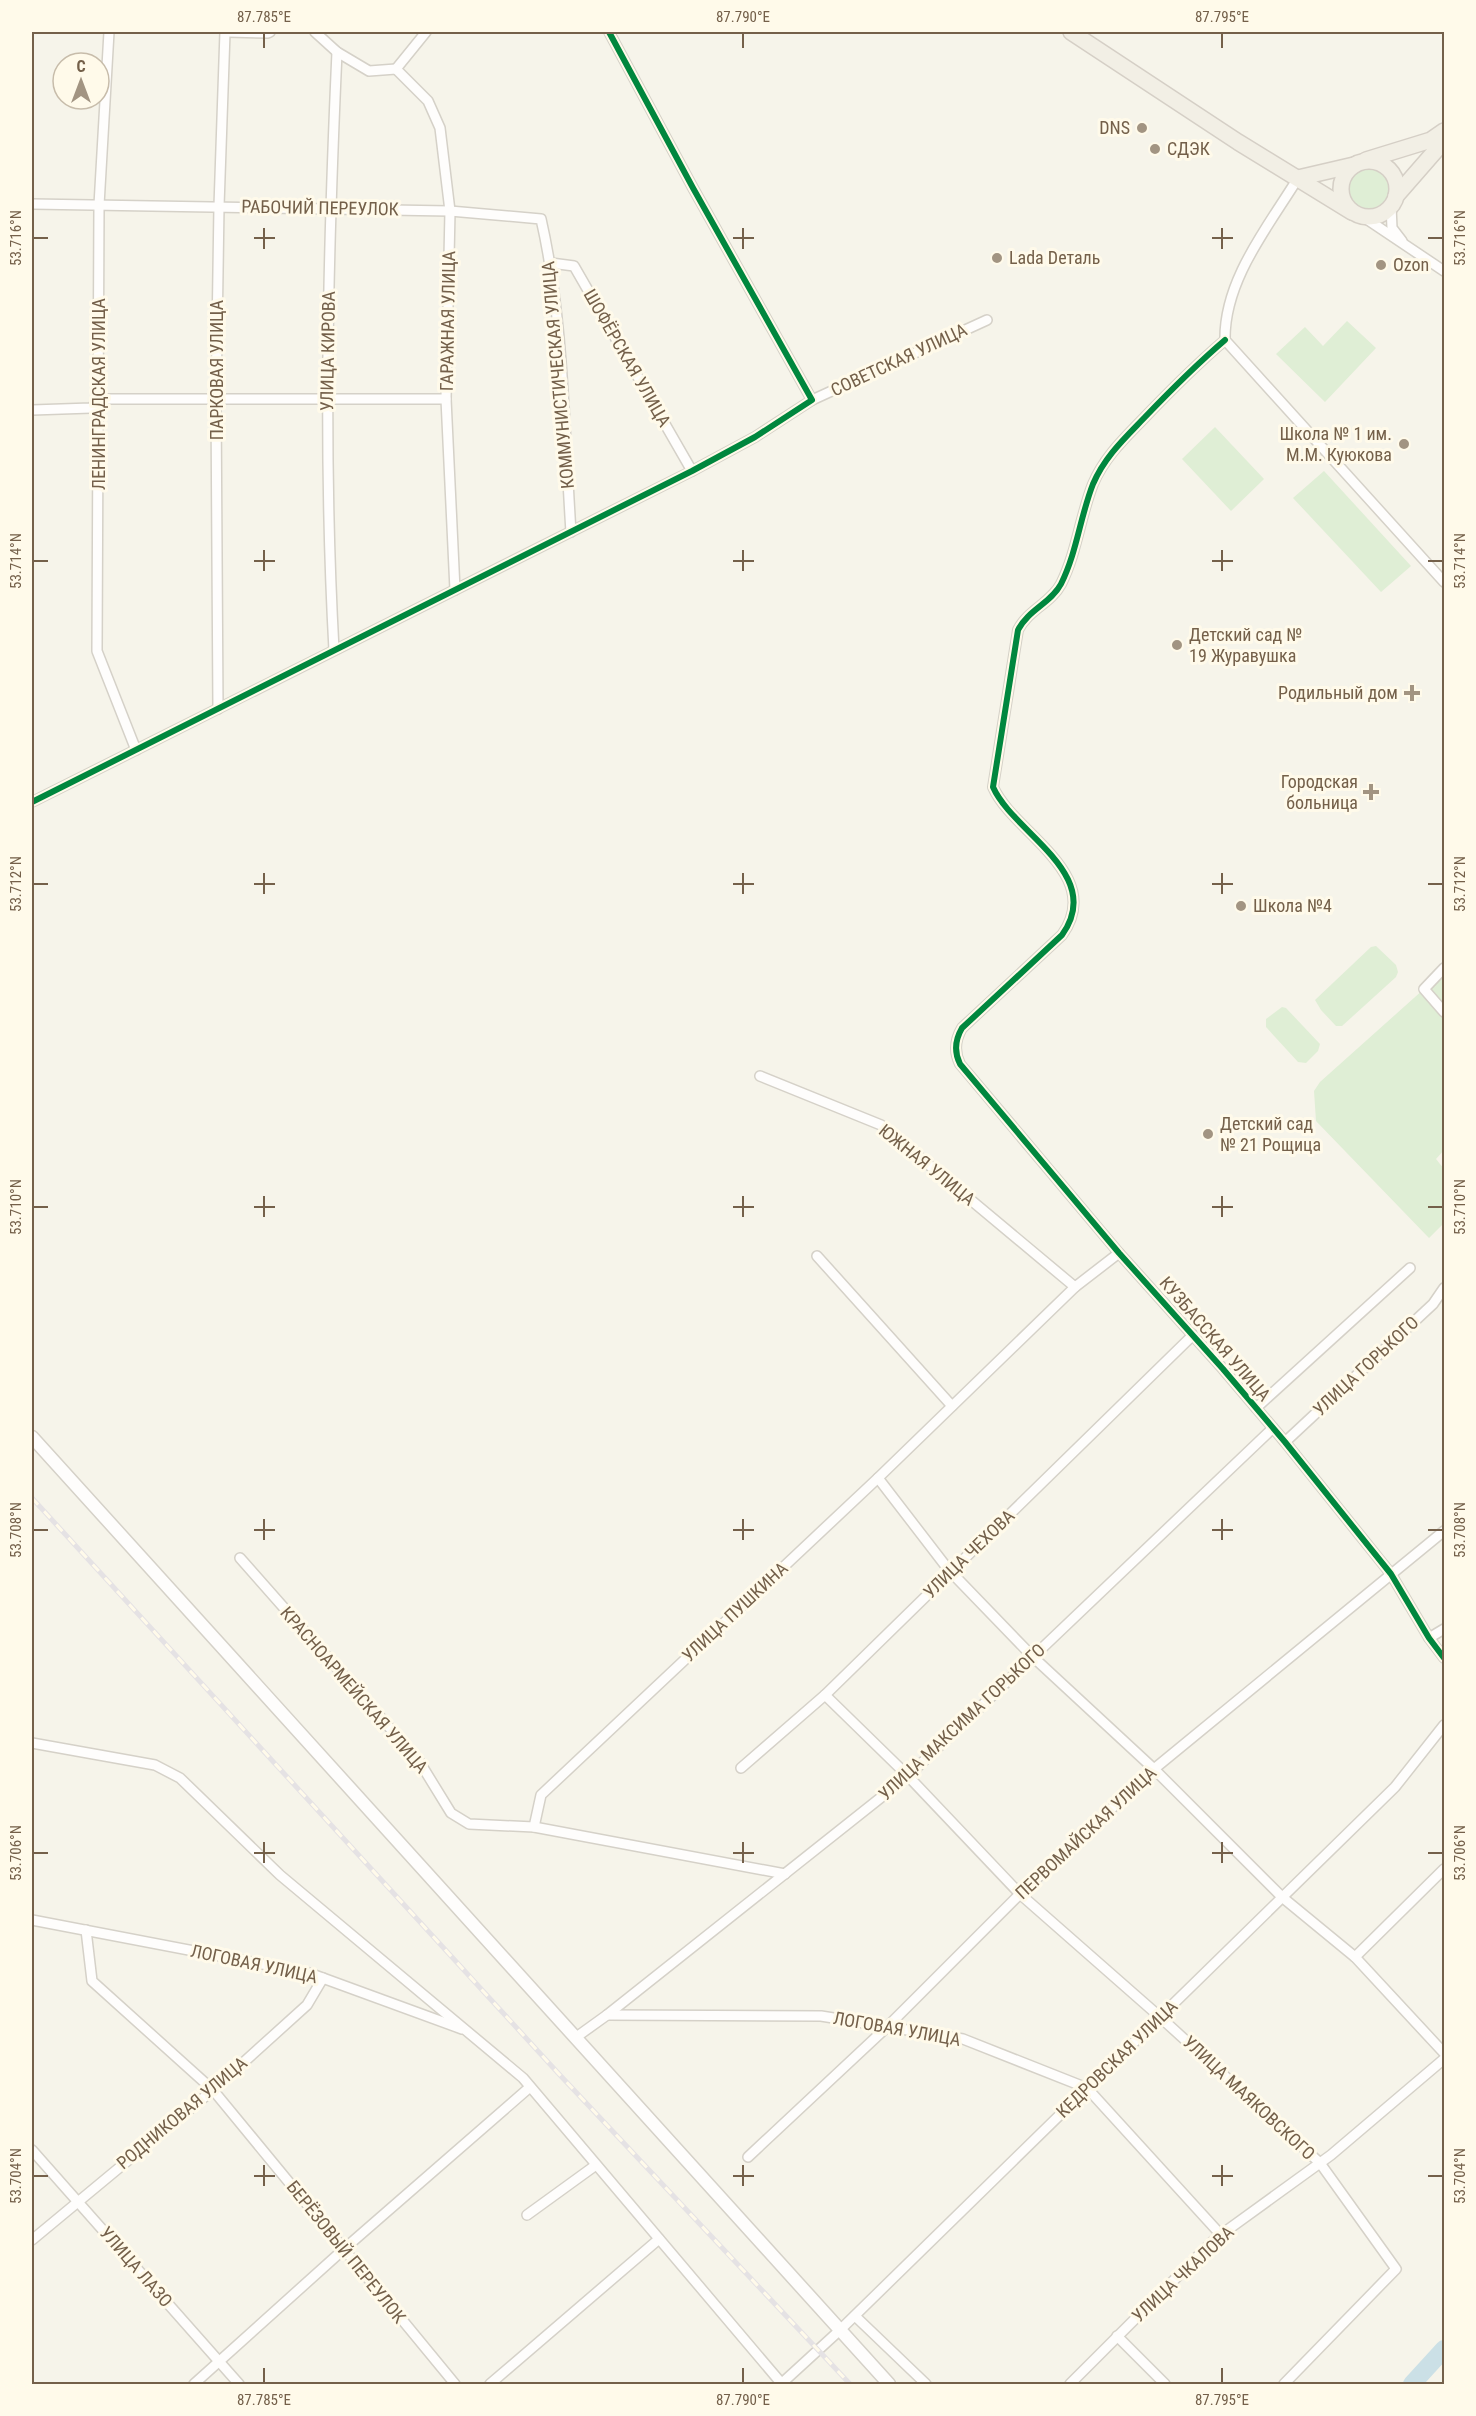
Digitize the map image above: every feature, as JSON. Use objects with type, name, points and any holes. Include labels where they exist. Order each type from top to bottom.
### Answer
[{"type":"main road","points":[[1071,32],[1357,214],[1373,217],[1383,213],[1444,141]]},
{"type":"main road","points":[[1298,178],[1359,163],[1431,140],[1444,131]]},
{"type":"main road","points":[[1357,214],[1344,203],[1341,182],[1346,172],[1359,163],[1376,162],[1386,166],[1393,174],[1397,185],[1394,201]]},
{"type":"street","name":"ЛЕНИНГРАДСКАЯ УЛИЦА","points":[[109,32],[99,205],[100,399],[97,651],[136,750]]},
{"type":"street","points":[[226,32],[270,32]]},
{"type":"street","name":"ПАРКОВАЯ УЛИЦА","points":[[218,709],[216,400],[219,206],[226,32]]},
{"type":"street","points":[[315,32],[337,52],[369,71],[396,69],[426,32]]},
{"type":"street","points":[[609,32],[812,400]]},
{"type":"street","name":"УЛИЦА КИРОВА","points":[[334,650],[326,398],[330,208],[337,52]]},
{"type":"street","name":"ГАРАЖНАЯ УЛИЦА","points":[[396,69],[428,101],[440,128],[450,211],[446,399],[455,590]]},
{"type":"street","points":[[1298,178],[1246,263],[1232,292],[1226,312],[1225,340],[1444,582]]},
{"type":"street","points":[[1394,201],[1392,228],[1405,246]]},
{"type":"street","name":"РАБОЧИЙ ПЕРЕУЛОК","points":[[32,204],[450,211],[541,219]]},
{"type":"street","points":[[1357,214],[1444,272]]},
{"type":"street","name":"КОММУНИСТИЧЕСКАЯ УЛИЦА","points":[[541,219],[551,263],[571,532]]},
{"type":"street","name":"ШОФЁРСКАЯ УЛИЦА","points":[[551,263],[574,266],[692,471]]},
{"type":"street","name":"СОВЕТСКАЯ УЛИЦА","points":[[32,802],[692,471],[755,437],[812,400],[987,320]]},
{"type":"street","name":"КУЗБАССКАЯ УЛИЦА","points":[[1225,340],[1178,382],[1112,450],[1093,484],[1078,531],[1072,562],[1065,576],[1050,599],[1030,614],[1018,630],[993,787],[1000,802],[1057,862],[1072,893],[1075,909],[1072,920],[1062,935],[967,1023],[959,1033],[955,1047],[960,1064],[1119,1253],[1285,1442],[1391,1574],[1429,1638],[1444,1658]]},
{"type":"street","points":[[32,410],[91,408],[100,399],[446,399]]},
{"type":"street","points":[[1444,968],[1424,990],[1444,1012]]},
{"type":"street","name":"ЮЖНАЯ УЛИЦА","points":[[760,1076],[881,1125],[1075,1287]]},
{"type":"street","name":"УЛИЦА ПУШКИНА","points":[[534,1827],[541,1795],[878,1478],[1075,1287],[1119,1253]]},
{"type":"street","points":[[817,1256],[952,1406]]},
{"type":"street","points":[[1256,1408],[1410,1268]]},
{"type":"street","name":"УЛИЦА ГОРЬКОГО","points":[[1285,1442],[1433,1304],[1444,1288]]},
{"type":"street","name":"УЛИЦА ЧЕХОВА","points":[[741,1768],[825,1695],[1193,1335]]},
{"type":"street","name":"УЛИЦА МАКСИМА ГОРЬКОГО","points":[[575,2038],[908,1776],[1273,1428]]},
{"type":"street","points":[[32,1437],[889,2385]]},
{"type":"street","points":[[878,1478],[951,1572],[1032,1656],[1154,1768],[1282,1897],[1355,1957],[1444,2054]]},
{"type":"street","name":"ПЕРВОМАЙСКАЯ УЛИЦА","points":[[748,2157],[887,2027],[1020,1894],[1154,1768],[1444,1531]]},
{"type":"street","name":"КРАСНОАРМЕЙСКАЯ УЛИЦА","points":[[240,1558],[419,1761],[451,1813],[469,1824],[534,1827],[785,1874]]},
{"type":"street","points":[[1429,1638],[1444,1629]]},
{"type":"street","name":"УЛИЦА МАЯКОВСКОГО","points":[[825,1695],[908,1776],[1020,1894],[1160,2016],[1320,2163],[1396,2269],[1284,2385]]},
{"type":"street","name":"КЕДРОВСКАЯ УЛИЦА","points":[[782,2384],[855,2316],[1395,1787],[1444,1725]]},
{"type":"street","points":[[32,1743],[155,1765],[180,1778],[280,1875],[470,2032],[530,2087],[782,2384]]},
{"type":"street","points":[[1355,1957],[1444,1869]]},
{"type":"street","name":"ЛОГОВАЯ УЛИЦА","points":[[32,1920],[309,1973],[470,2032]]},
{"type":"street","name":"БЕРЁЗОВЫЙ ПЕРЕУЛОК","points":[[86,1930],[92,1981],[213,2090],[455,2385]]},
{"type":"street","name":"РОДНИКОВАЯ УЛИЦА","points":[[32,2240],[213,2090],[307,2005],[323,1978]]},
{"type":"street","name":"ЛОГОВАЯ УЛИЦА","points":[[607,2015],[821,2016],[963,2039],[1087,2088],[1221,2235]]},
{"type":"street","name":"УЛИЦА ЧКАЛОВА","points":[[1070,2385],[1116,2336],[1221,2235],[1320,2163],[1444,2059]]},
{"type":"street","points":[[194,2385],[344,2248],[530,2087]]},
{"type":"street","name":"УЛИЦА ЛАЗО","points":[[32,2150],[239,2385]]},
{"type":"street","points":[[527,2215],[596,2165]]},
{"type":"street","points":[[490,2385],[659,2239]]},
{"type":"street","points":[[855,2316],[926,2385]]},
{"type":"street","points":[[1116,2336],[1165,2385]]},
{"type":"green space","points":[[1368,167],[1383,173],[1389,188],[1383,203],[1368,209],[1353,203],[1347,188],[1353,173]]},
{"type":"green space","points":[[1347,321],[1376,348],[1325,402],[1276,354],[1305,327],[1323,346]]},
{"type":"green space","points":[[1215,427],[1264,479],[1231,511],[1182,459]]},
{"type":"green space","points":[[1324,471],[1411,566],[1381,592],[1293,498]]},
{"type":"green space","points":[[1376,946],[1396,965],[1398,972],[1396,977],[1342,1026],[1336,1026],[1315,1000],[1371,947]]},
{"type":"green space","points":[[1444,968],[1444,1150],[1436,1159],[1444,1169],[1444,1223],[1429,1238],[1316,1121],[1314,1091],[1320,1082],[1424,989]]},
{"type":"green space","points":[[1282,1007],[1286,1008],[1320,1044],[1318,1051],[1306,1063],[1298,1062],[1266,1027],[1266,1019]]},
{"type":"waterway","points":[[1412,2384],[1444,2349]]},
{"type":"railway","points":[[32,1498],[558,2073],[850,2384]]},
{"type":"cycle path","points":[[32,802],[692,471],[755,437],[812,400],[609,32]]},
{"type":"cycle path","points":[[1225,340],[1165,397],[1110,456],[1093,484],[1071,560],[1061,584],[1057,591],[1028,617],[1018,630],[993,787],[1018,821],[1052,855],[1065,873],[1073,893],[1072,913],[1062,935],[962,1028],[956,1050],[960,1064],[1119,1253],[1285,1442],[1391,1574],[1429,1638],[1444,1658]]},
{"type":"place","name":"DNS","points":[[1142,128]]},
{"type":"place","name":"СДЭК","points":[[1155,149]]},
{"type":"place","name":"Lada Dеталь","points":[[997,258]]},
{"type":"place","name":"Ozon","points":[[1381,265]]},
{"type":"place","name":"Школа № 1 им. М.М. Куюкова","points":[[1404,444]]},
{"type":"place","name":"Детский сад № 19 Журавушка","points":[[1177,645]]},
{"type":"place","name":"Родильный дом","points":[[1412,693]]},
{"type":"place","name":"Городская больница","points":[[1371,792]]},
{"type":"place","name":"Школа №4","points":[[1241,906]]},
{"type":"place","name":"Детский сад № 21 Рощица","points":[[1208,1134]]}]
